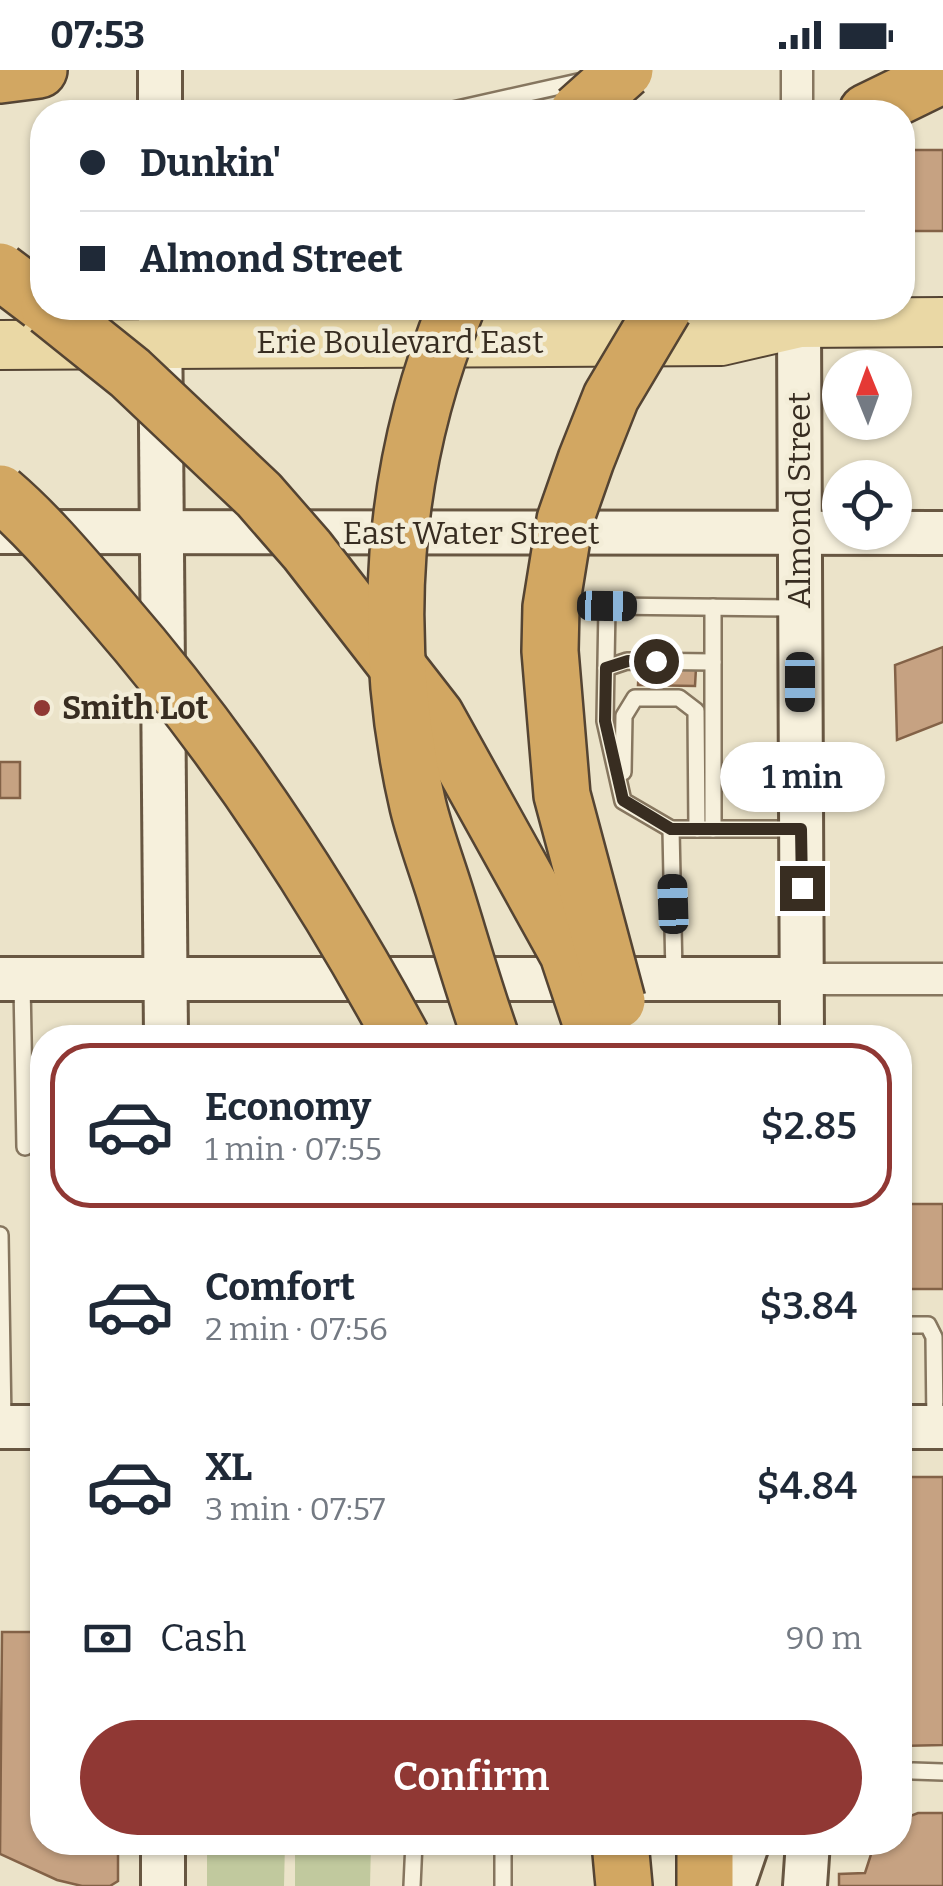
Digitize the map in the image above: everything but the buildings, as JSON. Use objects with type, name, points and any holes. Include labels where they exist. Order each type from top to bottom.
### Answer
[{"type":"highway","points":[[0,75],[39,70]]},
{"type":"highway","points":[[591,100],[625,70]]},
{"type":"highway","points":[[892,100],[943,75]]},
{"type":"highway","points":[[0,271],[30,292]]},
{"type":"highway","points":[[63,320],[130,374],[259,496],[307,550],[436,716],[568,954],[592,1025]]},
{"type":"highway","points":[[451,320],[418,420],[402,492],[396,621],[402,714],[418,808],[487,1025]]},
{"type":"highway","points":[[624,1025],[562,794],[550,651],[551,607],[565,520],[586,460],[612,397],[657,320]]},
{"type":"highway","points":[[0,493],[34,523],[177,691],[251,792],[343,932],[395,1025]]},
{"type":"highway","points":[[591,1855],[592,1886]]},
{"type":"highway","points":[[621,1855],[624,1886]]},
{"type":"highway","points":[[678,1855],[709,1872]]},
{"type":"main road","points":[[0,298],[30,299]]},
{"type":"main road","name":"Erie Boulevard East","points":[[0,344],[160,326],[721,341],[768,320]]},
{"type":"main road","name":"Erie Boulevard East","points":[[908,320],[943,322]]},
{"type":"street","points":[[160,70],[160,100]]},
{"type":"street","points":[[796,70],[797,100]]},
{"type":"street","name":"Almond Street","points":[[785,320],[800,534],[802,1025]]},
{"type":"street","points":[[160,326],[166,1025]]},
{"type":"street","name":"East Water Street","points":[[0,532],[943,533]]},
{"type":"street","points":[[11,979],[943,979]]},
{"type":"street","points":[[164,1855],[164,1886]]},
{"type":"street","points":[[805,1886],[807,1855]]},
{"type":"lane","points":[[498,100],[633,70]]},
{"type":"lane","points":[[800,608],[607,606],[605,721],[623,800],[671,829],[801,829]]},
{"type":"lane","points":[[705,829],[713,607]]},
{"type":"lane","points":[[606,668],[628,661],[713,662]]},
{"type":"lane","points":[[623,800],[624,716],[636,698],[679,698],[696,711],[705,829]]},
{"type":"lane","points":[[671,829],[674,979]]},
{"type":"lane","points":[[11,979],[25,1147]]},
{"type":"lane","points":[[0,1235],[15,1427]]},
{"type":"lane","points":[[912,1324],[928,1324],[934,1337],[926,1427]]},
{"type":"lane","points":[[913,1772],[943,1772]]},
{"type":"lane","points":[[412,1886],[413,1855]]},
{"type":"lane","points":[[502,1886],[503,1855]]},
{"type":"green space","points":[[207,1855],[285,1855],[284,1886],[207,1886]]},
{"type":"green space","points":[[295,1855],[371,1855],[370,1886],[295,1886]]},
{"type":"place","name":"Smith Lot","points":[[42,708]]},
{"type":"route","points":[[656,661],[628,661],[606,668],[605,721],[623,800],[671,829],[801,829],[802,888]]}]
